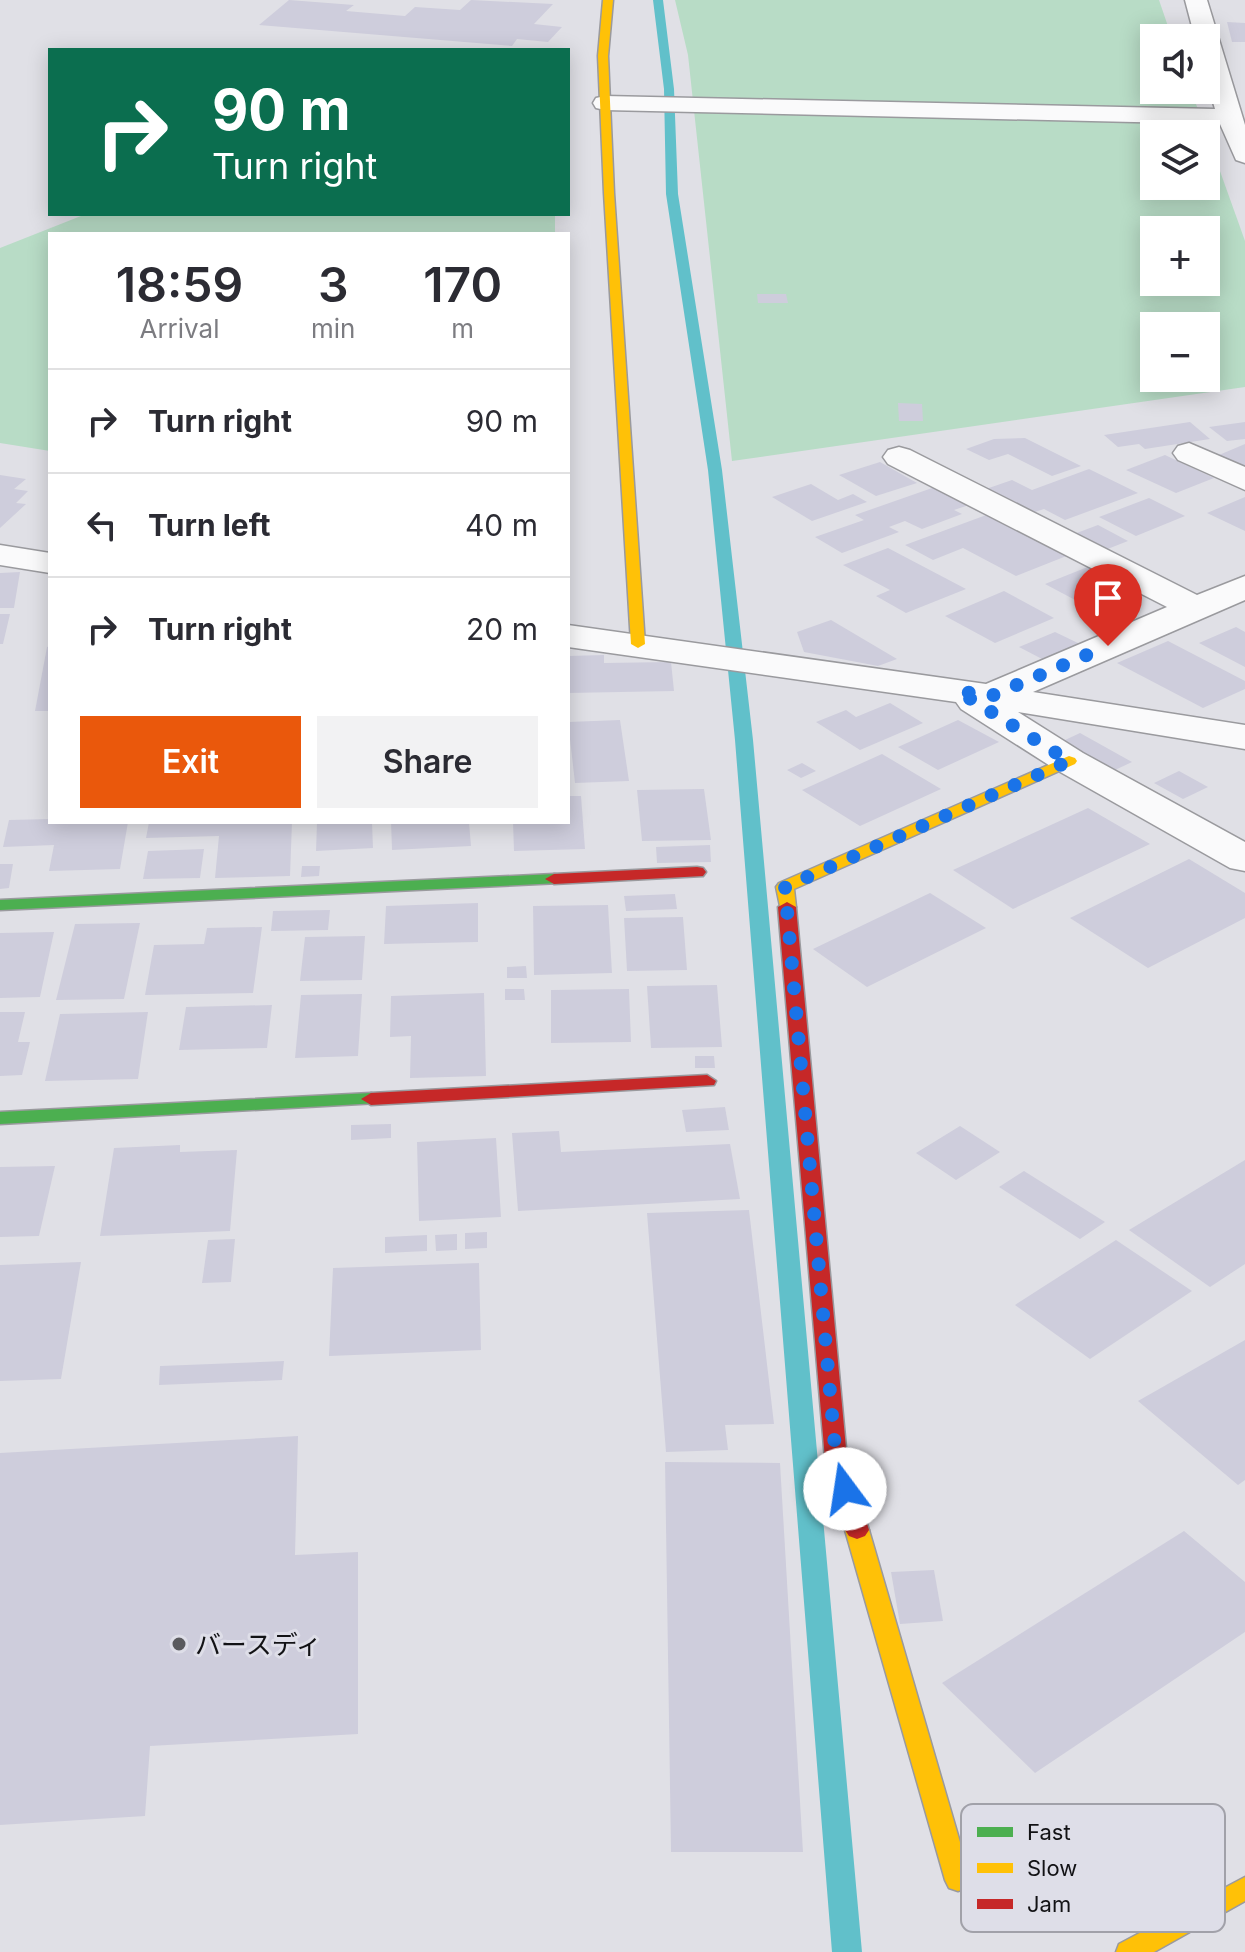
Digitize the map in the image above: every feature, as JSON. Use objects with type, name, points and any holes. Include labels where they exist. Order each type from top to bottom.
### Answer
[{"type":"main road","points":[[608,0],[603,56],[605,103],[638,644]]},
{"type":"main road","points":[[958,1880],[836,1459],[785,887],[1069,761]]},
{"type":"main road","points":[[0,905],[697,872]]},
{"type":"main road","points":[[0,1118],[707,1081]]},
{"type":"main road","points":[[1225,1899],[1245,1888]]},
{"type":"main road","points":[[1129,1952],[1165,1932]]},
{"type":"street","points":[[1196,0],[1224,52],[1245,155]]},
{"type":"street","points":[[605,103],[1234,113]]},
{"type":"street","points":[[1189,453],[1245,480]]},
{"type":"street","points":[[899,457],[1196,608]]},
{"type":"street","points":[[0,555],[48,563]]},
{"type":"street","points":[[974,694],[1245,587]]},
{"type":"street","points":[[570,636],[974,694],[1245,737]]},
{"type":"street","points":[[974,694],[1069,761],[1245,859]]},
{"type":"green space","points":[[675,0],[1159,0],[1167,24],[1140,24],[1140,104],[1196,104],[1202,120],[1140,120],[1140,200],[1220,200],[1220,171],[1245,241],[1245,387],[1220,391],[1220,312],[1140,312],[1140,392],[1210,392],[732,461],[688,55]]},
{"type":"green space","points":[[81,216],[555,216],[555,232],[48,232],[48,451],[0,443],[0,248]]},
{"type":"building","points":[[289,0],[354,5],[346,11],[405,16],[415,7],[460,10],[471,0],[553,4],[534,24],[562,27],[548,42],[517,39],[512,46],[259,25]]},
{"type":"building","points":[[1227,22],[1245,23],[1245,42],[1232,42]]},
{"type":"building","points":[[757,294],[786,294],[788,303],[758,303]]},
{"type":"building","points":[[898,403],[922,404],[923,421],[899,421]]},
{"type":"building","points":[[1190,422],[1210,439],[1145,449],[1139,444],[1118,447],[1104,435]]},
{"type":"building","points":[[1245,422],[1245,439],[1227,441],[1209,427]]},
{"type":"building","points":[[1025,438],[1081,466],[1052,476],[1008,454],[989,460],[966,449],[994,439]]},
{"type":"building","points":[[1245,444],[1245,467],[1219,455]]},
{"type":"building","points":[[1165,455],[1214,478],[1176,493],[1126,470]]},
{"type":"building","points":[[880,462],[917,483],[876,496],[839,475]]},
{"type":"building","points":[[1089,469],[1138,493],[1065,520],[1044,509],[1032,513],[986,489],[1012,480],[1032,490]]},
{"type":"building","points":[[0,475],[26,479],[14,489],[28,491],[16,503],[26,504],[0,528]]},
{"type":"building","points":[[811,484],[838,500],[853,494],[867,502],[812,521],[772,497]]},
{"type":"building","points":[[935,487],[969,505],[954,510],[962,514],[922,529],[905,521],[889,527],[899,532],[842,553],[815,537],[864,520],[855,515]]},
{"type":"building","points":[[1245,497],[1245,531],[1207,513]]},
{"type":"building","points":[[1149,498],[1185,516],[1136,536],[1099,517]]},
{"type":"building","points":[[989,514],[1069,555],[1016,576],[963,548],[933,560],[905,545]]},
{"type":"building","points":[[1098,525],[1128,541],[1105,550],[1074,534]]},
{"type":"building","points":[[888,548],[966,589],[906,613],[876,596],[890,590],[843,565]]},
{"type":"building","points":[[1090,566],[1140,592],[1094,610],[1045,584]]},
{"type":"building","points":[[20,572],[14,608],[0,608],[0,573]]},
{"type":"building","points":[[1004,591],[1054,618],[995,643],[945,616]]},
{"type":"building","points":[[0,614],[10,614],[3,644],[0,644]]},
{"type":"building","points":[[831,620],[897,659],[878,666],[804,652],[797,632]]},
{"type":"building","points":[[1236,627],[1245,632],[1245,667],[1199,643]]},
{"type":"building","points":[[1055,632],[1080,644],[1044,660],[1019,647]]},
{"type":"building","points":[[1168,641],[1245,681],[1245,689],[1203,708],[1117,663]]},
{"type":"building","points":[[47,647],[48,711],[35,711]]},
{"type":"building","points":[[604,655],[604,663],[671,662],[674,691],[570,693],[570,656]]},
{"type":"building","points":[[890,703],[923,723],[860,750],[816,722],[846,710],[856,717]]},
{"type":"building","points":[[620,720],[629,781],[575,783],[570,722]]},
{"type":"building","points":[[958,720],[999,742],[938,770],[898,747]]},
{"type":"building","points":[[1080,733],[1132,762],[1115,770],[1063,741]]},
{"type":"building","points":[[882,754],[941,789],[860,826],[802,790]]},
{"type":"building","points":[[802,763],[816,771],[801,778],[787,770]]},
{"type":"building","points":[[1179,771],[1208,787],[1183,799],[1154,783]]},
{"type":"building","points":[[704,789],[711,840],[642,841],[637,790]]},
{"type":"building","points":[[570,796],[581,796],[585,849],[514,851],[513,824],[570,824]]},
{"type":"building","points":[[1088,808],[1150,844],[1013,909],[953,870]]},
{"type":"building","points":[[48,819],[48,824],[128,824],[120,869],[49,871],[54,845],[3,847],[9,820]]},
{"type":"building","points":[[149,824],[292,824],[290,876],[215,878],[219,836],[146,838]]},
{"type":"building","points":[[317,824],[372,824],[373,848],[316,851]]},
{"type":"building","points":[[391,824],[469,824],[471,846],[392,850]]},
{"type":"building","points":[[710,845],[711,862],[657,863],[656,847]]},
{"type":"building","points":[[204,849],[200,878],[143,879],[148,851]]},
{"type":"building","points":[[1189,859],[1245,893],[1245,918],[1148,968],[1070,918]]},
{"type":"building","points":[[0,864],[13,864],[9,888],[0,889]]},
{"type":"building","points":[[302,866],[320,866],[319,876],[301,877]]},
{"type":"building","points":[[930,893],[986,928],[867,987],[813,949]]},
{"type":"building","points":[[675,894],[677,909],[626,911],[624,896]]},
{"type":"building","points":[[478,903],[478,942],[384,944],[386,906]]},
{"type":"building","points":[[608,905],[612,973],[534,975],[533,906]]},
{"type":"building","points":[[330,910],[328,930],[271,931],[273,911]]},
{"type":"building","points":[[683,917],[687,970],[627,971],[624,918]]},
{"type":"building","points":[[140,923],[124,999],[56,1000],[75,924]]},
{"type":"building","points":[[262,927],[253,993],[145,995],[154,945],[204,944],[207,928]]},
{"type":"building","points":[[54,932],[40,997],[0,998],[0,933]]},
{"type":"building","points":[[365,936],[362,980],[300,981],[305,937]]},
{"type":"building","points":[[526,966],[527,978],[507,978],[507,967]]},
{"type":"building","points":[[717,985],[722,1047],[651,1048],[647,986]]},
{"type":"building","points":[[505,989],[524,989],[525,1000],[505,1000]]},
{"type":"building","points":[[629,989],[631,1042],[551,1043],[551,990]]},
{"type":"building","points":[[484,993],[486,1076],[410,1078],[411,1036],[390,1037],[391,996]]},
{"type":"building","points":[[362,994],[358,1056],[295,1058],[301,995]]},
{"type":"building","points":[[272,1005],[267,1048],[179,1050],[186,1007]]},
{"type":"building","points":[[0,1012],[25,1012],[18,1042],[30,1042],[22,1075],[0,1076]]},
{"type":"building","points":[[148,1012],[138,1079],[45,1081],[60,1014]]},
{"type":"building","points":[[695,1056],[714,1056],[715,1068],[695,1068]]},
{"type":"building","points":[[725,1107],[729,1130],[686,1132],[682,1110]]},
{"type":"building","points":[[391,1124],[391,1138],[351,1140],[351,1125]]},
{"type":"building","points":[[960,1126],[1000,1152],[956,1180],[916,1153]]},
{"type":"building","points":[[559,1131],[561,1152],[730,1144],[740,1199],[518,1211],[512,1133]]},
{"type":"building","points":[[496,1138],[501,1217],[419,1221],[417,1142]]},
{"type":"building","points":[[180,1145],[180,1152],[237,1150],[230,1231],[100,1236],[114,1148]]},
{"type":"building","points":[[1245,1160],[1245,1264],[1210,1287],[1129,1230]]},
{"type":"building","points":[[55,1166],[39,1236],[0,1237],[0,1167]]},
{"type":"building","points":[[1024,1171],[1105,1222],[1080,1239],[999,1187]]},
{"type":"building","points":[[749,1210],[774,1424],[725,1425],[728,1450],[666,1452],[647,1213]]},
{"type":"building","points":[[487,1232],[487,1248],[465,1249],[465,1233]]},
{"type":"building","points":[[457,1234],[457,1250],[436,1251],[435,1235]]},
{"type":"building","points":[[427,1235],[427,1251],[385,1253],[385,1237]]},
{"type":"building","points":[[235,1239],[231,1282],[202,1283],[208,1240]]},
{"type":"building","points":[[1116,1240],[1192,1291],[1090,1359],[1015,1305]]},
{"type":"building","points":[[81,1262],[61,1379],[0,1381],[0,1265]]},
{"type":"building","points":[[479,1263],[481,1350],[329,1356],[333,1268]]},
{"type":"building","points":[[1245,1340],[1245,1480],[1238,1485],[1138,1401]]},
{"type":"building","points":[[284,1361],[282,1380],[159,1385],[160,1366]]},
{"type":"building","name":"バースディ","points":[[298,1436],[295,1555],[358,1552],[358,1734],[150,1746],[145,1816],[0,1825],[0,1453]]},
{"type":"building","points":[[665,1462],[780,1463],[803,1852],[671,1852]]},
{"type":"building","points":[[1184,1531],[1245,1582],[1245,1632],[1035,1773],[942,1683]]},
{"type":"building","points":[[934,1570],[943,1621],[900,1624],[891,1572]]},
{"type":"waterway","points":[[658,0],[669,89],[672,194],[715,470],[744,740],[847,1952]]},
{"type":"traffic: fast","points":[[0,905],[554,879]]},
{"type":"traffic: fast","points":[[0,1118],[371,1099]]},
{"type":"traffic: slow","points":[[608,0],[603,56],[609,193],[638,644]]},
{"type":"traffic: slow","points":[[787,907],[785,887],[1069,761]]},
{"type":"traffic: slow","points":[[857,1530],[958,1880]]},
{"type":"traffic: slow","points":[[1225,1899],[1245,1888]]},
{"type":"traffic: slow","points":[[1129,1952],[1165,1932]]},
{"type":"traffic: jam","points":[[554,879],[697,872]]},
{"type":"traffic: jam","points":[[787,907],[836,1459],[857,1530]]},
{"type":"traffic: jam","points":[[371,1099],[707,1081]]},
{"type":"place","name":"バースディ","points":[[179,1644]]},
{"type":"route","points":[[845,1489],[836,1459],[785,887],[1069,761],[958,691],[991,696],[1108,646]]}]
